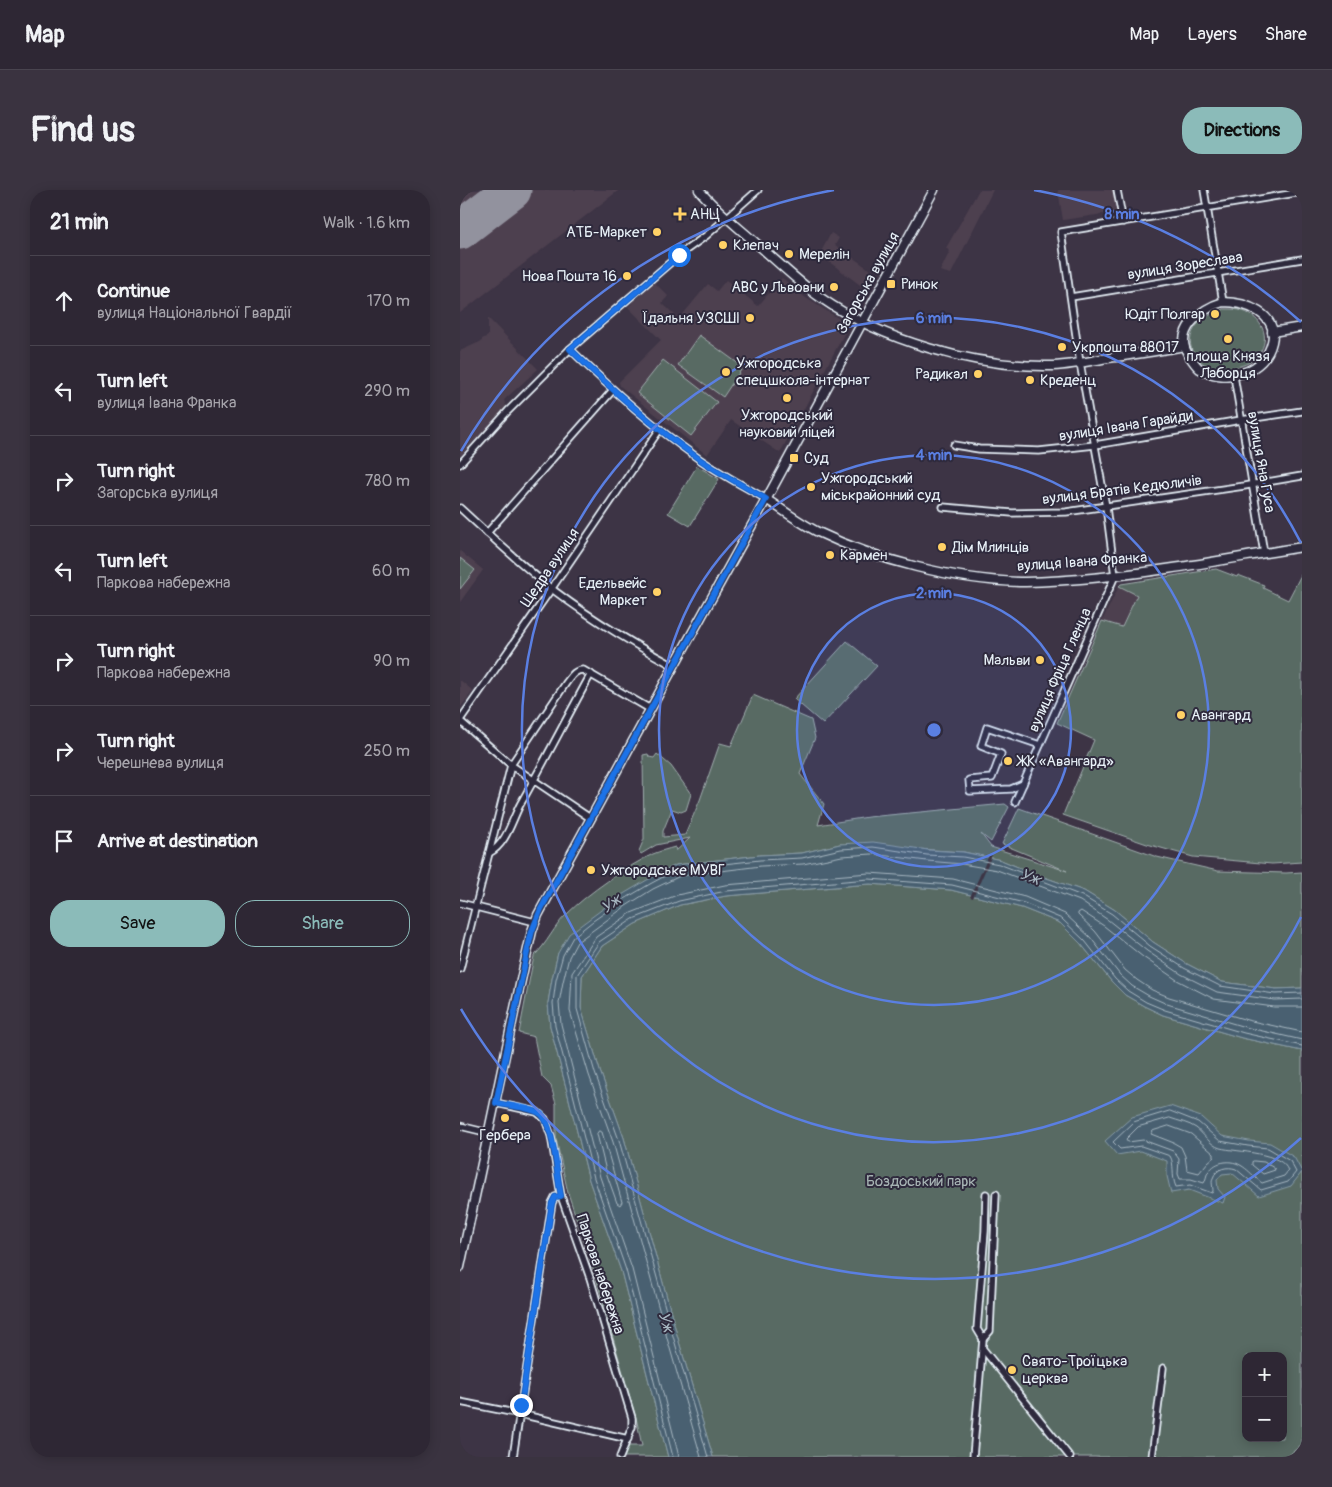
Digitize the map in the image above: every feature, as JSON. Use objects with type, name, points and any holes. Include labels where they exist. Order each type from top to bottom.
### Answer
[{"type":"street","points":[[699,190],[727,218],[808,288],[830,303],[862,322],[940,351],[977,360],[1035,366],[1063,365],[1184,346]]},
{"type":"street","points":[[460,464],[508,411],[570,349],[758,190]]},
{"type":"street","name":"Загорська вулиця","points":[[460,1267],[521,980],[541,909],[934,190]]},
{"type":"street","points":[[1117,190],[1123,222]]},
{"type":"street","points":[[1204,190],[1223,302]]},
{"type":"street","points":[[1115,576],[1106,507],[1080,362],[1061,232],[1302,192]]},
{"type":"street","name":"вулиця Зореслава","points":[[1071,297],[1302,259]]},
{"type":"street","points":[[1223,302],[1254,308],[1267,320],[1272,332],[1273,340],[1266,356],[1258,365],[1234,376],[1213,374],[1199,368],[1187,354],[1184,346],[1187,329],[1192,321],[1200,312],[1223,302]]},
{"type":"street","points":[[1272,332],[1302,327]]},
{"type":"street","name":"вулиця Івана Франка","points":[[570,349],[613,390],[695,456],[800,522],[832,538],[938,572],[972,578],[1021,582],[1053,581],[1115,576],[1302,547]]},
{"type":"street","name":"вулиця Яна Гуса","points":[[1234,376],[1264,553]]},
{"type":"street","points":[[487,533],[613,390]]},
{"type":"street","name":"вулиця Івана Гарайди","points":[[954,445],[979,449],[1039,451],[1095,446],[1302,411]]},
{"type":"street","name":"Щедра вулиця","points":[[460,720],[660,429]]},
{"type":"street","name":"вулиця Братів Кедюличів","points":[[944,507],[1012,514],[1066,512],[1253,485],[1302,476]]},
{"type":"street","points":[[460,508],[507,552],[552,588],[613,631],[674,666]]},
{"type":"street","name":"вулиця Фріца Гленца","points":[[1015,802],[1115,576]]},
{"type":"street","points":[[460,969],[511,765],[574,673],[582,670],[650,709]]},
{"type":"street","points":[[489,853],[495,850],[502,840],[520,804],[535,781],[590,674]]},
{"type":"street","points":[[460,720],[511,765],[590,818]]},
{"type":"street","points":[[1023,784],[1012,789],[970,791],[969,780],[992,778],[1001,754],[981,746],[987,727],[1040,745]]},
{"type":"street","points":[[460,903],[536,922]]},
{"type":"street","name":"Паркова набережна","points":[[496,1103],[537,1112],[545,1119],[551,1136],[561,1196],[590,1278],[632,1418],[632,1427],[620,1457]]},
{"type":"street","points":[[460,1126],[489,1133]]},
{"type":"street","points":[[984,1339],[977,1329],[986,1194]]},
{"type":"street","points":[[973,1457],[984,1339],[990,1331],[996,1194]]},
{"type":"street","points":[[513,1457],[552,1203],[555,1197],[561,1196]]},
{"type":"street","points":[[983,1349],[1070,1457]]},
{"type":"street","points":[[1152,1457],[1163,1368]]},
{"type":"street","points":[[460,1402],[628,1439]]},
{"type":"shaded area","points":[[460,190],[619,190],[460,313]]},
{"type":"shaded area","points":[[979,190],[993,190],[951,274],[940,271],[950,251],[946,248]]},
{"type":"shaded area","points":[[1058,190],[1113,190],[1116,212],[1063,220]]},
{"type":"shaded area","points":[[831,233],[839,238],[835,245],[876,274],[867,290],[828,261],[822,250]]},
{"type":"shaded area","name":"Ужгородська спецшкола-інтернат","points":[[782,278],[806,298],[849,325],[780,453],[731,420],[707,455],[620,386],[619,382],[661,340],[628,307],[654,282],[668,296],[662,303],[679,319],[708,284],[717,291],[726,280],[758,306]]},
{"type":"shaded area","points":[[488,318],[538,369],[504,400],[506,407],[460,456],[460,351],[482,341],[482,339],[488,336]]},
{"type":"shaded area","points":[[460,551],[483,570],[460,602]]},
{"type":"shaded area","points":[[1119,586],[1137,594],[1122,627],[1102,621]]},
{"type":"shaded area","points":[[460,680],[473,691],[460,708]]},
{"type":"green space","points":[[1224,309],[1243,311],[1255,318],[1263,329],[1264,341],[1263,348],[1251,362],[1224,369],[1210,367],[1199,360],[1192,351],[1191,340],[1195,328],[1206,318]]},
{"type":"green space","points":[[699,335],[743,367],[723,397],[678,365]]},
{"type":"green space","points":[[663,360],[717,402],[691,436],[637,393]]},
{"type":"green space","points":[[697,466],[719,479],[690,526],[668,513]]},
{"type":"green space","points":[[460,558],[475,570],[460,589]]},
{"type":"green space","name":"Авангард","points":[[1216,569],[1264,585],[1263,588],[1288,600],[1302,573],[1302,862],[1272,864],[1193,857],[1147,844],[1063,815],[1094,740],[1057,723],[1102,621],[1122,627],[1137,595],[1119,586],[1121,584]]},
{"type":"green space","points":[[847,641],[877,666],[823,724],[794,699]]},
{"type":"green space","points":[[753,695],[811,720],[815,738],[800,774],[824,804],[818,825],[868,817],[1005,804],[1009,807],[991,842],[981,834],[991,847],[1067,871],[1002,844],[1019,808],[1157,857],[1218,871],[1302,872],[1302,988],[1276,989],[1222,982],[1187,964],[1153,942],[1115,910],[1084,891],[1001,860],[964,852],[840,844],[802,853],[760,855],[676,865],[558,953],[548,1003],[550,1026],[589,1180],[621,1271],[668,1457],[623,1457],[629,1446],[642,1446],[637,1422],[596,1278],[568,1193],[556,1139],[556,1104],[551,1086],[542,1077],[534,1037],[519,1033],[534,956],[562,919],[596,889],[619,873],[656,853],[675,847],[676,851],[690,838],[656,845],[641,854],[639,851],[644,839],[643,755],[648,754],[649,757],[654,758],[657,754],[671,766],[691,794],[686,810],[681,812],[672,809],[663,831],[663,837],[685,835],[700,800],[720,743],[731,746]]},
{"type":"green space","name":"Боздоський парк","points":[[870,884],[951,890],[1022,908],[1060,923],[1081,944],[1125,995],[1163,1015],[1242,1038],[1302,1051],[1302,1444],[1287,1457],[713,1457],[677,1335],[624,1138],[600,1071],[581,1008],[582,976],[602,946],[635,924],[680,905],[726,896]]},
{"type":"water","name":"Уж","points":[[873,842],[928,850],[963,852],[1001,860],[1084,891],[1115,910],[1153,942],[1187,964],[1222,982],[1276,989],[1302,988],[1302,1051],[1242,1038],[1163,1015],[1125,995],[1081,944],[1060,923],[1022,908],[951,890],[870,884],[726,896],[680,905],[635,924],[602,946],[582,976],[581,1008],[600,1071],[624,1138],[677,1335],[713,1457],[668,1457],[621,1271],[589,1180],[550,1026],[548,1003],[558,953],[569,934],[620,896],[676,865],[760,855],[802,853],[840,844]]},
{"type":"water","points":[[1170,1106],[1201,1117],[1222,1136],[1270,1143],[1294,1157],[1302,1172],[1291,1186],[1259,1196],[1232,1173],[1222,1174],[1217,1180],[1218,1189],[1225,1197],[1223,1203],[1189,1190],[1171,1193],[1167,1176],[1167,1161],[1141,1151],[1117,1155],[1105,1141],[1132,1117]]},
{"type":"pier","points":[[989,855],[992,855],[973,898],[970,897]]},
{"type":"runway","points":[[460,230],[512,190]]},
{"type":"place","name":"АНЦ","points":[[680,214]]},
{"type":"place","name":"АТБ-Маркет","points":[[657,232]]},
{"type":"place","name":"Клепач","points":[[723,245]]},
{"type":"place","name":"Мерелін","points":[[789,254]]},
{"type":"place","name":"Нова Пошта 16","points":[[627,276]]},
{"type":"place","name":"Ринок","points":[[891,284]]},
{"type":"place","name":"ABC у Львовни","points":[[834,287]]},
{"type":"place","name":"Юдіт Полгар","points":[[1215,314]]},
{"type":"place","name":"Їдальня УЗСШІ","points":[[750,318]]},
{"type":"place","name":"площа Князя Лаборця","points":[[1228,339]]},
{"type":"place","name":"Укрпошта 88017","points":[[1062,347]]},
{"type":"place","name":"Ужгородська спецшкола-інтернат","points":[[726,372]]},
{"type":"place","name":"Радикал","points":[[978,374]]},
{"type":"place","name":"Креденц","points":[[1030,380]]},
{"type":"place","name":"Ужгородський науковий ліцей","points":[[787,398]]},
{"type":"place","name":"Суд","points":[[794,458]]},
{"type":"place","name":"Ужгородський міськрайонний суд","points":[[811,487]]},
{"type":"place","name":"Дім Млинців","points":[[942,547]]},
{"type":"place","name":"Кармен","points":[[830,555]]},
{"type":"place","name":"Едельвейс Маркет","points":[[657,592]]},
{"type":"place","name":"Мальви","points":[[1040,660]]},
{"type":"place","name":"Авангард","points":[[1181,715]]},
{"type":"place","name":"ЖК «Авангард»","points":[[1008,761]]},
{"type":"place","name":"Ужгородське МУВГ","points":[[591,870]]},
{"type":"place","name":"Гербера","points":[[505,1118]]},
{"type":"place","name":"Свято-Троїцька церква","points":[[1012,1370]]},
{"type":"route","points":[[521,1405],[552,1203],[555,1197],[561,1196],[551,1136],[548,1124],[543,1116],[537,1112],[496,1103],[532,931],[541,909],[590,818],[766,499],[695,456],[613,390],[570,349],[679,255]]}]
